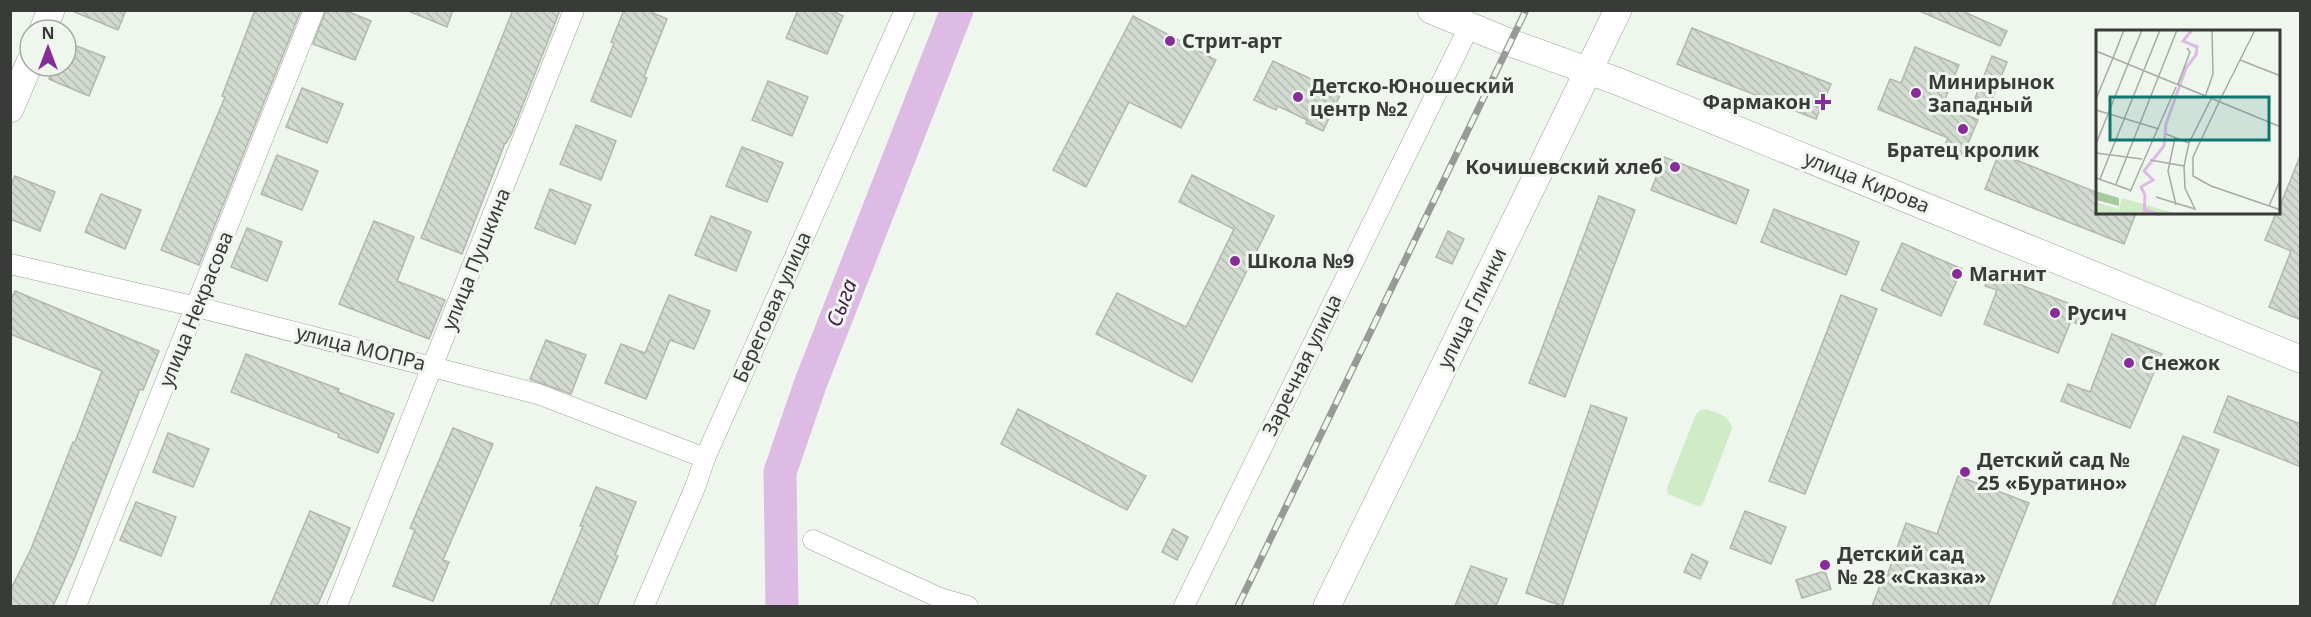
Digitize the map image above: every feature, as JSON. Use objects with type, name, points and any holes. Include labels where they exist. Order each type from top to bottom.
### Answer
[{"type":"main road","name":"улица Кирова","points":[[1431,10],[1469,27],[1588,71],[1948,214],[2301,359]]},
{"type":"main road","name":"улица Глинки","points":[[1327,606],[1618,10]]},
{"type":"main road","points":[[10,109],[23,78]]},
{"type":"street","name":"улица Некрасова","points":[[76,606],[197,308],[314,10]]},
{"type":"street","name":"улица Пушкина","points":[[337,606],[574,10]]},
{"type":"street","name":"Береговая улица","points":[[644,606],[696,485],[705,458],[905,10]]},
{"type":"street","name":"Заречная улица","points":[[1184,606],[1469,27]]},
{"type":"street","name":"улица МОПРа","points":[[10,264],[434,366],[538,394],[705,458]]},
{"type":"street","points":[[813,540],[939,602],[968,606]]},
{"type":"green space","points":[[1707,409],[1726,418],[1732,429],[1704,501],[1698,506],[1668,494],[1667,488],[1696,414]]},
{"type":"building","points":[[70,10],[126,10],[118,30]]},
{"type":"building","points":[[255,10],[301,10],[199,265],[161,250],[225,97],[222,96]]},
{"type":"building","points":[[326,10],[344,10],[371,21],[355,60],[313,44]]},
{"type":"building","points":[[406,10],[453,10],[447,27]]},
{"type":"building","points":[[513,10],[560,10],[462,254],[421,238]]},
{"type":"building","points":[[624,10],[646,10],[667,19],[631,117],[591,101],[614,43],[611,42]]},
{"type":"building","points":[[798,10],[830,10],[843,16],[827,54],[786,38]]},
{"type":"building","points":[[1917,10],[1960,10],[2007,31],[2000,46]]},
{"type":"building","points":[[1133,16],[1216,60],[1181,128],[1129,102],[1086,187],[1053,170]]},
{"type":"building","points":[[1692,28],[1831,84],[1816,119],[1677,64]]},
{"type":"building","points":[[78,47],[105,57],[89,96],[49,79],[78,78]]},
{"type":"building","name":"Минирынок Западный","points":[[1915,47],[1959,65],[1943,104],[1978,120],[1963,155],[1944,147],[1948,138],[1878,109],[1890,79],[1901,83]]},
{"type":"building","points":[[1992,56],[2007,62],[1990,105],[1975,98]]},
{"type":"building","name":"Детско-Юношеский центр №2","points":[[1273,61],[1341,93],[1323,131],[1306,123],[1307,120],[1278,106],[1276,110],[1254,100]]},
{"type":"building","points":[[768,81],[808,97],[792,136],[752,120]]},
{"type":"building","points":[[302,88],[343,104],[327,143],[286,127]]},
{"type":"building","points":[[576,125],[616,141],[601,180],[560,164]]},
{"type":"building","points":[[742,147],[783,163],[767,202],[726,186]]},
{"type":"building","points":[[1999,153],[2096,192],[2096,214],[2136,214],[2124,244],[1985,189]]},
{"type":"building","points":[[277,155],[318,171],[302,210],[261,194]]},
{"type":"building","points":[[2301,156],[2301,320],[2269,307],[2291,251],[2265,240],[2276,214],[2281,214],[2281,204]]},
{"type":"building","points":[[1664,157],[1749,190],[1736,224],[1651,190]]},
{"type":"building","name":"Школа №9","points":[[1192,175],[1274,216],[1192,382],[1096,334],[1117,293],[1186,327],[1234,229],[1179,202]]},
{"type":"building","points":[[15,176],[55,192],[40,231],[10,219],[10,187]]},
{"type":"building","points":[[550,189],[591,205],[575,244],[535,228]]},
{"type":"building","points":[[101,194],[141,210],[125,249],[85,232]]},
{"type":"building","points":[[1599,196],[1635,210],[1565,397],[1529,383]]},
{"type":"building","points":[[1774,209],[1859,242],[1846,275],[1761,242]]},
{"type":"building","points":[[711,216],[751,232],[736,271],[695,255]]},
{"type":"building","points":[[374,221],[414,237],[397,281],[445,300],[429,339],[339,304]]},
{"type":"building","points":[[247,228],[282,242],[267,281],[231,267]]},
{"type":"building","points":[[1448,231],[1464,239],[1452,264],[1436,257]]},
{"type":"building","points":[[1902,243],[1962,269],[1941,316],[1881,290]]},
{"type":"building","points":[[1990,273],[2086,310],[2080,325],[2071,321],[2058,353],[1984,324],[1997,290],[1985,286]]},
{"type":"building","points":[[15,291],[159,351],[143,390],[140,389],[76,555],[53,606],[10,606],[10,591],[31,549],[102,371],[10,334],[10,302]]},
{"type":"building","points":[[669,295],[710,311],[694,349],[670,340],[646,399],[605,383],[621,344],[645,353]]},
{"type":"building","points":[[1841,295],[1877,309],[1805,494],[1769,481]]},
{"type":"building","points":[[2112,334],[2162,354],[2130,428],[2061,401],[2068,384],[2090,392]]},
{"type":"building","points":[[546,340],[586,355],[571,394],[530,379]]},
{"type":"building","points":[[246,354],[339,389],[338,392],[394,414],[378,453],[338,437],[339,434],[231,392]]},
{"type":"building","points":[[2228,396],[2301,424],[2301,467],[2214,432]]},
{"type":"building","points":[[1591,405],[1627,418],[1562,606],[1526,593]]},
{"type":"building","points":[[1018,409],[1146,476],[1127,510],[1001,444]]},
{"type":"building","points":[[453,428],[493,444],[443,560],[449,562],[433,601],[393,586],[415,530],[410,528]]},
{"type":"building","points":[[168,433],[209,449],[193,487],[153,472]]},
{"type":"building","points":[[2183,436],[2219,450],[2160,592],[2154,606],[2112,606]]},
{"type":"building","points":[[1958,476],[2029,503],[1988,606],[1872,606],[1881,583],[1884,584],[1906,523],[1937,534]]},
{"type":"building","points":[[596,487],[636,502],[615,555],[618,556],[597,606],[550,606],[583,526],[580,526]]},
{"type":"building","points":[[136,502],[176,517],[161,556],[120,540]]},
{"type":"building","points":[[310,511],[350,528],[335,566],[317,606],[270,606]]},
{"type":"building","points":[[1745,511],[1786,527],[1771,564],[1730,548]]},
{"type":"building","points":[[1173,529],[1188,537],[1177,560],[1162,552]]},
{"type":"building","points":[[1692,554],[1708,562],[1700,579],[1684,572]]},
{"type":"building","points":[[1471,566],[1507,579],[1496,606],[1455,606]]},
{"type":"building","points":[[1825,571],[1831,589],[1802,598],[1796,580]]},
{"type":"waterway","name":"Сыга","points":[[782,606],[780,472],[811,382],[957,10]]},
{"type":"railway","points":[[1238,606],[1526,10]]},
{"type":"place","name":"Стрит-арт","points":[[1170,41]]},
{"type":"place","name":"Минирынок Западный","points":[[1916,93]]},
{"type":"place","name":"Детско-Юношеский центр №2","points":[[1298,97]]},
{"type":"place","name":"Фармакон","points":[[1823,102]]},
{"type":"place","name":"Братец кролик","points":[[1963,129]]},
{"type":"place","name":"Кочишевский хлеб","points":[[1675,167]]},
{"type":"place","name":"Школа №9","points":[[1235,261]]},
{"type":"place","name":"Магнит","points":[[1957,274]]},
{"type":"place","name":"Русич","points":[[2055,313]]},
{"type":"place","name":"Снежок","points":[[2129,363]]},
{"type":"place","name":"Детский сад № 25 «Буратино»","points":[[1965,472]]},
{"type":"place","name":"Детский сад № 28 «Сказка»","points":[[1825,565]]}]
